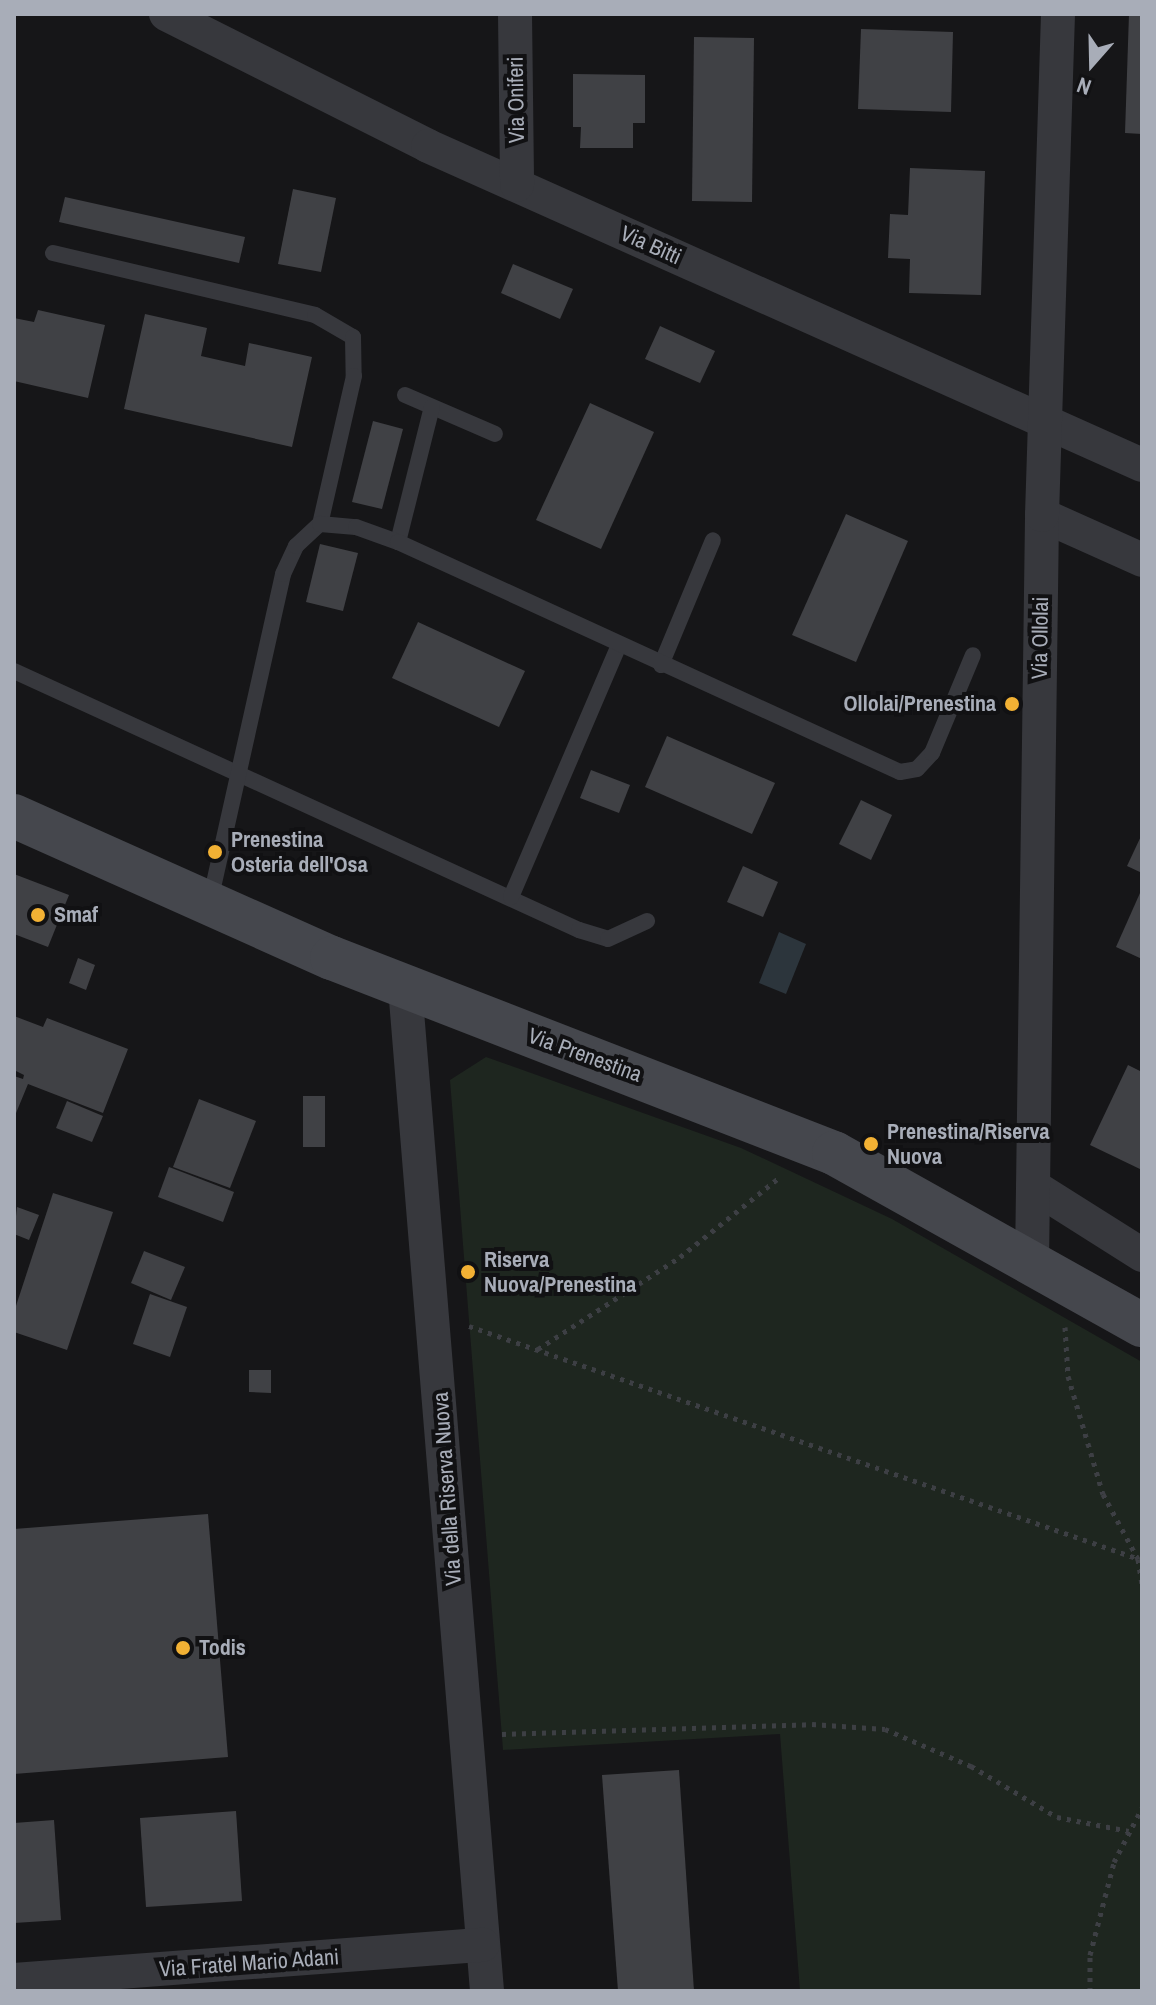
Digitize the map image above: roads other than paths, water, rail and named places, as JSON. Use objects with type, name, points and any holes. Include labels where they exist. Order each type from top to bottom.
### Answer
[{"type":"main road","name":"Via Prenestina","points":[[14,816],[209,906],[405,987],[815,1145],[1142,1325]]},
{"type":"street","name":"Via Bitti","points":[[166,14],[397,131],[1142,465]]},
{"type":"street","name":"Via Oniferi","points":[[515,14],[517,185]]},
{"type":"street","name":"Via Ollolai","points":[[1047,1271],[1033,1186],[1044,421],[1058,14]]},
{"type":"street","points":[[1042,515],[1142,560]]},
{"type":"street","name":"Via della Riserva Nuova","points":[[405,987],[487,1991]]},
{"type":"street","points":[[1033,1186],[1142,1255]]},
{"type":"street","name":"Via Fratel Mario Adani","points":[[14,1980],[183,1979],[483,1945]]},
{"type":"lane","points":[[53,253],[315,315],[353,337],[354,376],[320,524],[296,546],[283,574],[209,906]]},
{"type":"lane","points":[[405,395],[495,434]]},
{"type":"lane","points":[[398,542],[432,407]]},
{"type":"lane","points":[[320,524],[356,527],[398,542],[900,772],[917,769],[932,753],[973,655]]},
{"type":"lane","points":[[661,665],[713,540]]},
{"type":"lane","points":[[511,897],[619,645]]},
{"type":"lane","points":[[14,671],[595,936],[623,936],[647,921]]},
{"type":"place","name":"Ollolai/Prenestina","points":[[1012,704]]},
{"type":"place","name":"Prenestina Osteria dell'Osa","points":[[215,852]]},
{"type":"place","name":"Smaf","points":[[38,915]]},
{"type":"place","name":"Prenestina/Riserva Nuova","points":[[871,1144]]},
{"type":"place","name":"Riserva Nuova/Prenestina","points":[[468,1272]]},
{"type":"place","name":"Todis","points":[[183,1648]]}]
